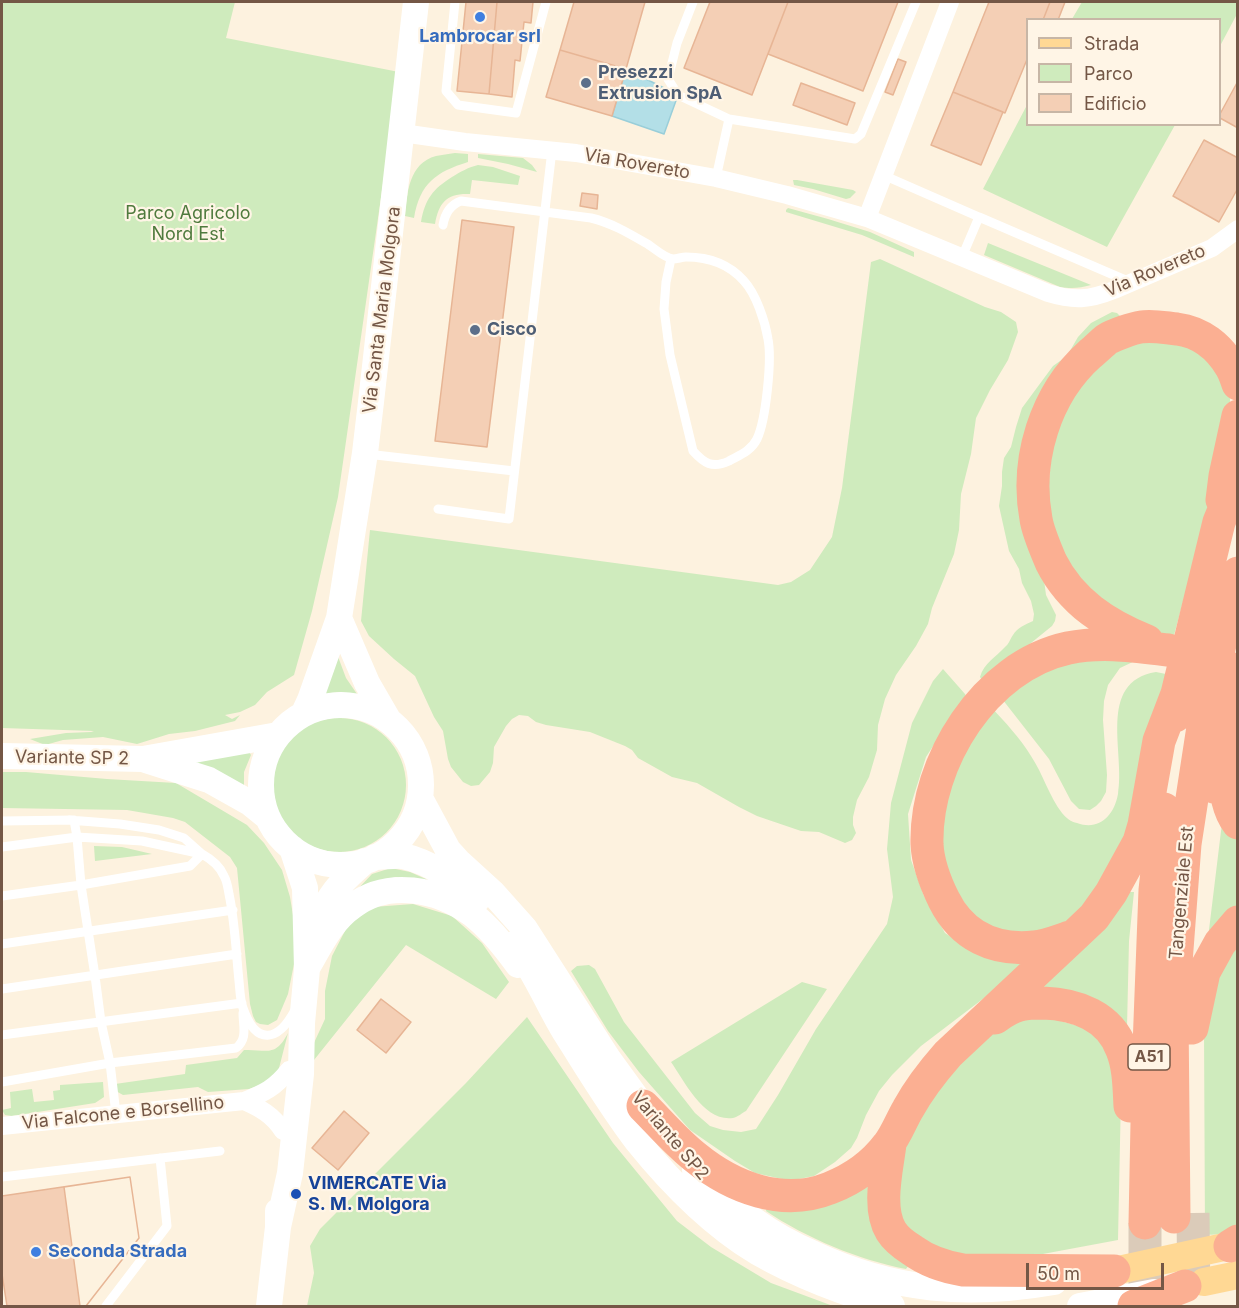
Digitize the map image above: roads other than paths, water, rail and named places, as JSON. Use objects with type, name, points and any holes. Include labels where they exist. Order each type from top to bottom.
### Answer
[{"type":"highway","points":[[1075,935],[1047,945],[1012,947],[976,936],[957,920],[937,886],[928,855],[931,805],[941,767],[963,726],[980,704],[1011,674],[1030,662],[1067,648],[1089,645],[1115,644],[1168,650],[1124,632],[1098,617],[1079,600],[1064,582],[1052,562],[1036,521],[1033,477],[1037,448],[1047,415],[1060,389],[1080,364],[1109,338],[1140,327],[1183,330],[1204,338],[1215,346],[1232,367],[1238,384]]},
{"type":"highway","points":[[1220,522],[1224,476],[1238,416]]},
{"type":"highway","name":"A51","points":[[1216,652],[1220,522],[1238,476]]},
{"type":"highway","name":"A51","points":[[1205,699],[1238,573]]},
{"type":"highway","points":[[1216,652],[1205,699],[1221,756],[1228,801],[1233,818],[1238,823]]},
{"type":"highway","points":[[643,1106],[695,1157],[724,1177],[744,1186],[776,1196],[804,1196],[839,1185],[855,1176],[890,1143],[923,1084],[959,1042],[1075,935],[1094,916],[1111,893],[1139,842],[1159,741],[1205,699]]},
{"type":"highway","name":"Tangenziale Est","points":[[1171,1218],[1148,1073],[1155,890],[1205,699]]},
{"type":"highway","points":[[1171,1218],[1192,1028],[1203,870],[1212,799],[1221,756]]},
{"type":"highway","points":[[1192,1028],[1204,972],[1220,943],[1238,922]]},
{"type":"highway","points":[[959,1042],[997,1016],[1018,1005],[1070,1006],[1095,1016],[1107,1026],[1122,1048],[1130,1094],[1134,1172],[1171,1218]]},
{"type":"highway","points":[[890,1143],[884,1194],[885,1216],[891,1231],[898,1239],[932,1262],[963,1270],[1121,1293],[1194,1295]]},
{"type":"main road","name":"Via Santa Maria Molgora","points":[[304,713],[339,618],[365,453],[416,2]]},
{"type":"main road","points":[[306,979],[323,911],[329,899],[346,878],[370,859],[391,848],[403,836],[413,819],[420,798],[420,777],[416,755],[409,742],[390,721],[368,682],[339,618]]},
{"type":"main road","points":[[370,859],[348,865],[331,864],[314,860],[282,840],[266,816],[261,791],[261,771],[270,746],[278,735],[304,713],[321,707],[350,705],[371,711],[390,721]]},
{"type":"main road","name":"Variante SP 2","points":[[2,756],[143,759],[278,735]]},
{"type":"main road","name":"Variante SP 2","points":[[143,759],[208,780],[250,803],[266,816]]},
{"type":"main road","name":"Variante SP2","points":[[420,798],[448,850],[492,892],[525,928],[609,1060],[668,1140],[689,1165],[756,1222],[781,1238],[831,1262],[890,1282],[950,1290],[1037,1285],[1121,1293]]},
{"type":"main road","points":[[269,1306],[278,1227],[290,1173],[301,1074],[306,979],[305,888],[292,848]]},
{"type":"main road","name":"Variante SP2","points":[[370,859],[402,856],[424,864],[457,882],[474,897],[524,956],[553,1014],[596,1083],[636,1140],[695,1204],[757,1251],[789,1268],[843,1292],[892,1306]]},
{"type":"main road","points":[[306,979],[332,927],[351,906],[368,896],[389,890],[419,891],[449,900],[474,915],[510,954],[553,1014]]},
{"type":"main road","points":[[278,1227],[278,1179],[289,1070],[302,1023]]},
{"type":"main road","points":[[1080,1306],[1121,1293],[1231,1250]]},
{"type":"main road","points":[[1194,1295],[1231,1250]]},
{"type":"main road","points":[[789,1268],[866,1306]]},
{"type":"street","points":[[867,218],[950,2]]},
{"type":"street","name":"Via Rovereto","points":[[402,134],[576,153],[716,178],[867,218],[1065,298],[1084,299],[1102,295],[1212,248],[1238,229]]},
{"type":"street","name":"Via Falcone e Borsellino","points":[[2,1126],[243,1101],[276,1086],[289,1070]]},
{"type":"street","name":"Via Falcone e Borsellino","points":[[243,1101],[266,1112],[282,1131]]},
{"type":"lane","points":[[455,2],[446,91],[458,105],[516,113],[546,2]]},
{"type":"lane","points":[[693,2],[677,43],[668,79],[678,95],[729,119],[855,139],[861,134],[916,2]]},
{"type":"lane","points":[[716,178],[729,119]]},
{"type":"lane","points":[[438,510],[509,519],[552,150]]},
{"type":"lane","points":[[884,175],[1132,283]]},
{"type":"lane","points":[[443,225],[444,216],[449,208],[461,201],[605,221],[671,259],[705,258],[725,265],[744,281],[760,309],[769,341],[768,382],[762,423],[756,440],[746,453],[724,463],[713,465],[704,462],[693,451],[670,355],[664,309],[671,259]]},
{"type":"lane","points":[[962,257],[979,217]]},
{"type":"lane","points":[[365,453],[514,471]]},
{"type":"lane","points":[[2,821],[74,820],[81,885],[116,1114]]},
{"type":"lane","points":[[2,821],[81,820],[159,830],[184,838],[218,866],[225,877],[233,910],[244,1038],[240,1046],[236,1048],[110,1064],[2,1082]]},
{"type":"lane","points":[[2,847],[77,837],[142,842],[202,854]]},
{"type":"lane","points":[[2,896],[190,866],[202,854]]},
{"type":"lane","points":[[2,944],[233,910]]},
{"type":"lane","points":[[2,988],[237,954]]},
{"type":"lane","points":[[242,1005],[253,1028],[260,1034],[275,1034],[285,1026],[306,979]]},
{"type":"lane","points":[[2,1035],[242,1005]]},
{"type":"lane","points":[[2,1177],[220,1151]]},
{"type":"lane","points":[[106,1306],[167,1226],[160,1158]]},
{"type":"water","points":[[626,69],[678,95],[664,134],[612,116]]},
{"type":"tunnel","points":[[1193,1213],[1194,1306]]},
{"type":"tunnel","points":[[1145,1223],[1145,1306]]},
{"type":"place","name":"Lambrocar srl","points":[[480,17]]},
{"type":"place","name":"Presezzi Extrusion SpA","points":[[586,83]]},
{"type":"place","name":"Cisco","points":[[475,330]]},
{"type":"place","name":"VIMERCATE Via S. M. Molgora","points":[[296,1194]]},
{"type":"place","name":"Seconda Strada","points":[[36,1252]]},
{"type":"park label","name":"Parco Agricolo Nord Est","points":[[188,224]]}]
